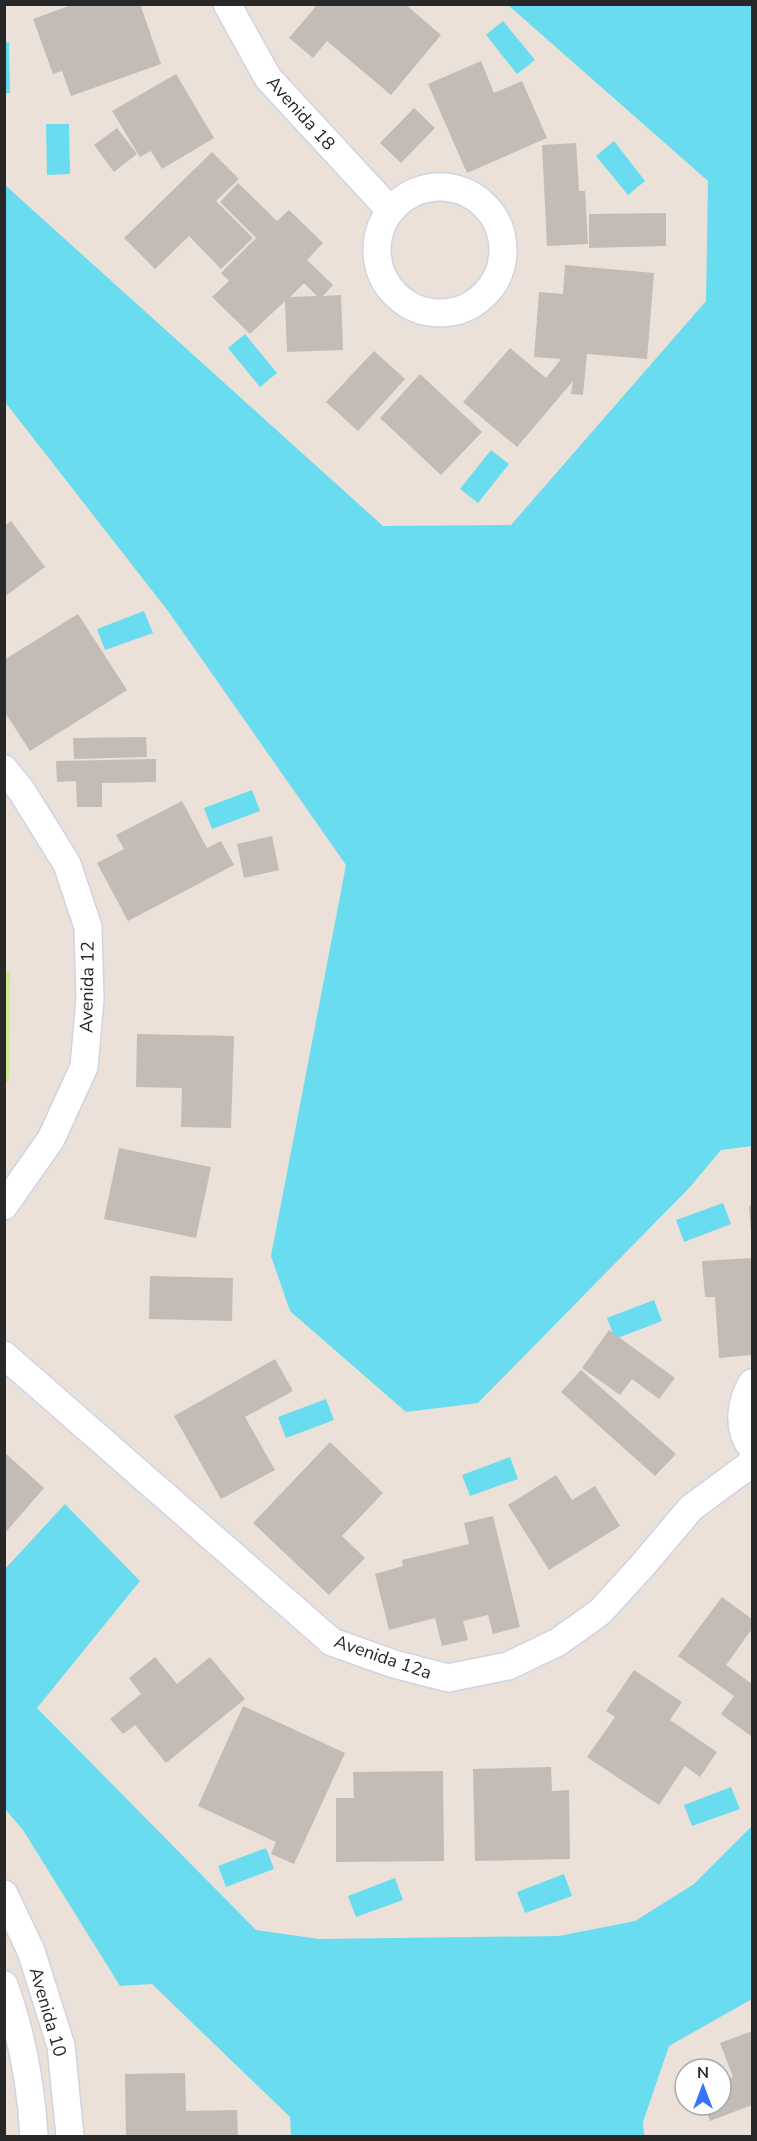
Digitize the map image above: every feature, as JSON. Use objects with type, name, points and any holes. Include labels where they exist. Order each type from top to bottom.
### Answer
[{"type":"street","name":"Avenida 18","points":[[227,4],[268,78],[390,210]]},
{"type":"street","points":[[433,187],[458,190],[480,201],[496,220],[503,244],[501,268],[489,290],[470,306],[446,313],[421,311],[399,300],[384,280],[376,257],[378,232],[390,210],[409,195],[433,187]]},
{"type":"street","name":"Avenida 12","points":[[4,769],[21,790],[67,864],[88,927],[90,999],[84,1067],[51,1139],[4,1206]]},
{"type":"street","name":"Avenida 12a","points":[[4,1355],[332,1642],[394,1664],[448,1678],[507,1666],[558,1642],[600,1612],[691,1508],[753,1463]]},
{"type":"street","points":[[753,1383],[746,1393],[742,1410],[743,1428],[753,1448]]},
{"type":"street","name":"Avenida 10","points":[[4,1894],[31,1952],[61,2046],[70,2136]]},
{"type":"street","name":"Avenida 10","points":[[4,1985],[21,2036],[30,2089],[34,2136]]},
{"type":"green space","points":[[5,971],[10,971],[9,1082],[4,1082]]},
{"type":"water","points":[[508,5],[752,5],[752,1146],[721,1150],[690,1187],[478,1403],[406,1412],[290,1311],[271,1256],[346,865],[168,611],[5,402],[5,185],[383,526],[511,525],[706,301],[708,181]]},
{"type":"water","points":[[503,21],[535,60],[517,74],[486,35]]},
{"type":"water","points":[[9,42],[10,93],[5,93],[5,43]]},
{"type":"water","points":[[46,124],[69,124],[70,174],[47,175]]},
{"type":"water","points":[[614,141],[645,181],[628,195],[596,156]]},
{"type":"water","points":[[245,334],[277,373],[260,387],[228,348]]},
{"type":"water","points":[[491,450],[509,464],[478,503],[460,489]]},
{"type":"water","points":[[144,611],[153,633],[105,650],[97,629]]},
{"type":"water","points":[[252,790],[260,811],[212,829],[204,808]]},
{"type":"water","points":[[723,1203],[731,1224],[684,1242],[676,1220]]},
{"type":"water","points":[[654,1300],[662,1321],[615,1339],[607,1318]]},
{"type":"water","points":[[326,1399],[334,1420],[286,1438],[278,1417]]},
{"type":"water","points":[[510,1457],[518,1479],[470,1496],[462,1475]]},
{"type":"water","points":[[65,1504],[140,1581],[37,1708],[256,1930],[319,1939],[559,1936],[635,1921],[694,1884],[752,1826],[752,1999],[669,2046],[643,2122],[644,2136],[291,2136],[290,2117],[152,1984],[120,1986],[23,1830],[5,1809],[5,1569]]},
{"type":"water","points":[[731,1787],[740,1809],[692,1826],[684,1805]]},
{"type":"water","points":[[266,1848],[274,1869],[226,1887],[218,1866]]},
{"type":"water","points":[[564,1874],[572,1896],[525,1913],[517,1892]]},
{"type":"water","points":[[395,1878],[403,1900],[356,1917],[348,1896]]},
{"type":"building","points":[[74,4],[140,4],[161,64],[71,96],[62,71],[53,74],[33,19]]},
{"type":"building","points":[[318,4],[405,4],[441,35],[391,95],[327,41],[313,58],[289,38]]},
{"type":"building","points":[[481,61],[494,93],[522,81],[547,138],[467,173],[428,84]]},
{"type":"building","points":[[176,74],[214,138],[162,169],[151,151],[140,157],[112,111]]},
{"type":"building","points":[[414,108],[435,128],[401,163],[380,143]]},
{"type":"building","points":[[117,128],[137,154],[114,172],[94,145]]},
{"type":"building","points":[[576,143],[579,191],[585,191],[588,244],[547,246],[542,145]]},
{"type":"building","points":[[212,152],[239,179],[216,201],[253,238],[221,269],[189,236],[155,269],[124,238]]},
{"type":"building","points":[[238,183],[277,221],[289,210],[323,243],[307,260],[333,285],[323,296],[341,295],[343,350],[287,352],[285,301],[250,334],[212,297],[229,281],[221,273],[256,238],[220,202]],"holes":[[[304,283],[317,296],[290,297]]]},
{"type":"building","points":[[666,213],[666,246],[589,248],[589,214]]},
{"type":"building","points":[[565,265],[654,273],[647,359],[587,354],[583,395],[571,394],[573,381],[517,447],[463,402],[510,348],[546,378],[561,359],[534,357],[539,292],[563,294]]},
{"type":"building","points":[[374,351],[405,379],[358,431],[326,402]]},
{"type":"building","points":[[420,374],[482,432],[441,475],[380,418]]},
{"type":"building","points":[[11,521],[45,567],[4,597],[4,526]]},
{"type":"building","points":[[78,614],[127,690],[30,751],[4,711],[4,660]]},
{"type":"building","points":[[146,737],[147,757],[74,759],[73,738]]},
{"type":"building","points":[[156,759],[156,782],[102,783],[102,807],[77,807],[76,781],[57,782],[56,761]]},
{"type":"building","points":[[182,801],[207,848],[221,841],[234,865],[128,921],[97,863],[124,849],[116,835]]},
{"type":"building","points":[[272,836],[279,870],[244,878],[237,844]]},
{"type":"building","points":[[137,1034],[234,1036],[231,1128],[181,1127],[182,1088],[136,1087]]},
{"type":"building","points":[[119,1148],[211,1167],[196,1238],[104,1219]]},
{"type":"building","points":[[752,1205],[752,1231],[751,1231],[749,1206]]},
{"type":"building","points":[[752,1258],[752,1355],[719,1358],[715,1297],[705,1297],[702,1261]]},
{"type":"building","points":[[150,1276],[233,1278],[232,1321],[149,1319]]},
{"type":"building","points":[[609,1330],[675,1378],[659,1399],[632,1379],[620,1395],[582,1368]]},
{"type":"building","points":[[275,1359],[293,1391],[245,1417],[275,1470],[221,1499],[174,1416]]},
{"type":"building","points":[[581,1370],[676,1454],[655,1476],[561,1392]]},
{"type":"building","points":[[330,1442],[383,1493],[342,1536],[365,1558],[329,1595],[253,1523]]},
{"type":"building","points":[[5,1453],[44,1488],[5,1533]]},
{"type":"building","points":[[556,1475],[572,1500],[595,1486],[620,1526],[549,1570],[508,1505]]},
{"type":"building","points":[[493,1516],[520,1627],[493,1634],[488,1615],[463,1621],[468,1640],[442,1646],[435,1618],[389,1630],[375,1574],[403,1566],[402,1560],[469,1544],[464,1523]]},
{"type":"building","points":[[722,1597],[752,1619],[752,1629],[726,1665],[752,1684],[751,1736],[721,1714],[734,1696],[678,1656]]},
{"type":"building","points":[[155,1657],[177,1684],[210,1657],[245,1699],[166,1763],[135,1725],[123,1734],[110,1719],[141,1694],[129,1678]]},
{"type":"building","points":[[634,1670],[682,1702],[670,1720],[717,1752],[700,1777],[685,1766],[659,1805],[587,1757],[615,1717],[606,1711]]},
{"type":"building","points":[[243,1706],[345,1753],[294,1864],[271,1854],[276,1842],[198,1806]]},
{"type":"building","points":[[551,1767],[552,1791],[569,1790],[570,1859],[475,1861],[473,1769]]},
{"type":"building","points":[[443,1771],[444,1861],[336,1862],[336,1798],[354,1798],[353,1772]]},
{"type":"building","points":[[752,2031],[752,2105],[733,2112],[733,2057],[725,2057],[720,2043]]},
{"type":"building","points":[[185,2073],[186,2111],[237,2110],[238,2136],[126,2136],[125,2074]]},
{"type":"building","points":[[708,2117],[720,2117],[710,2121]]}]
